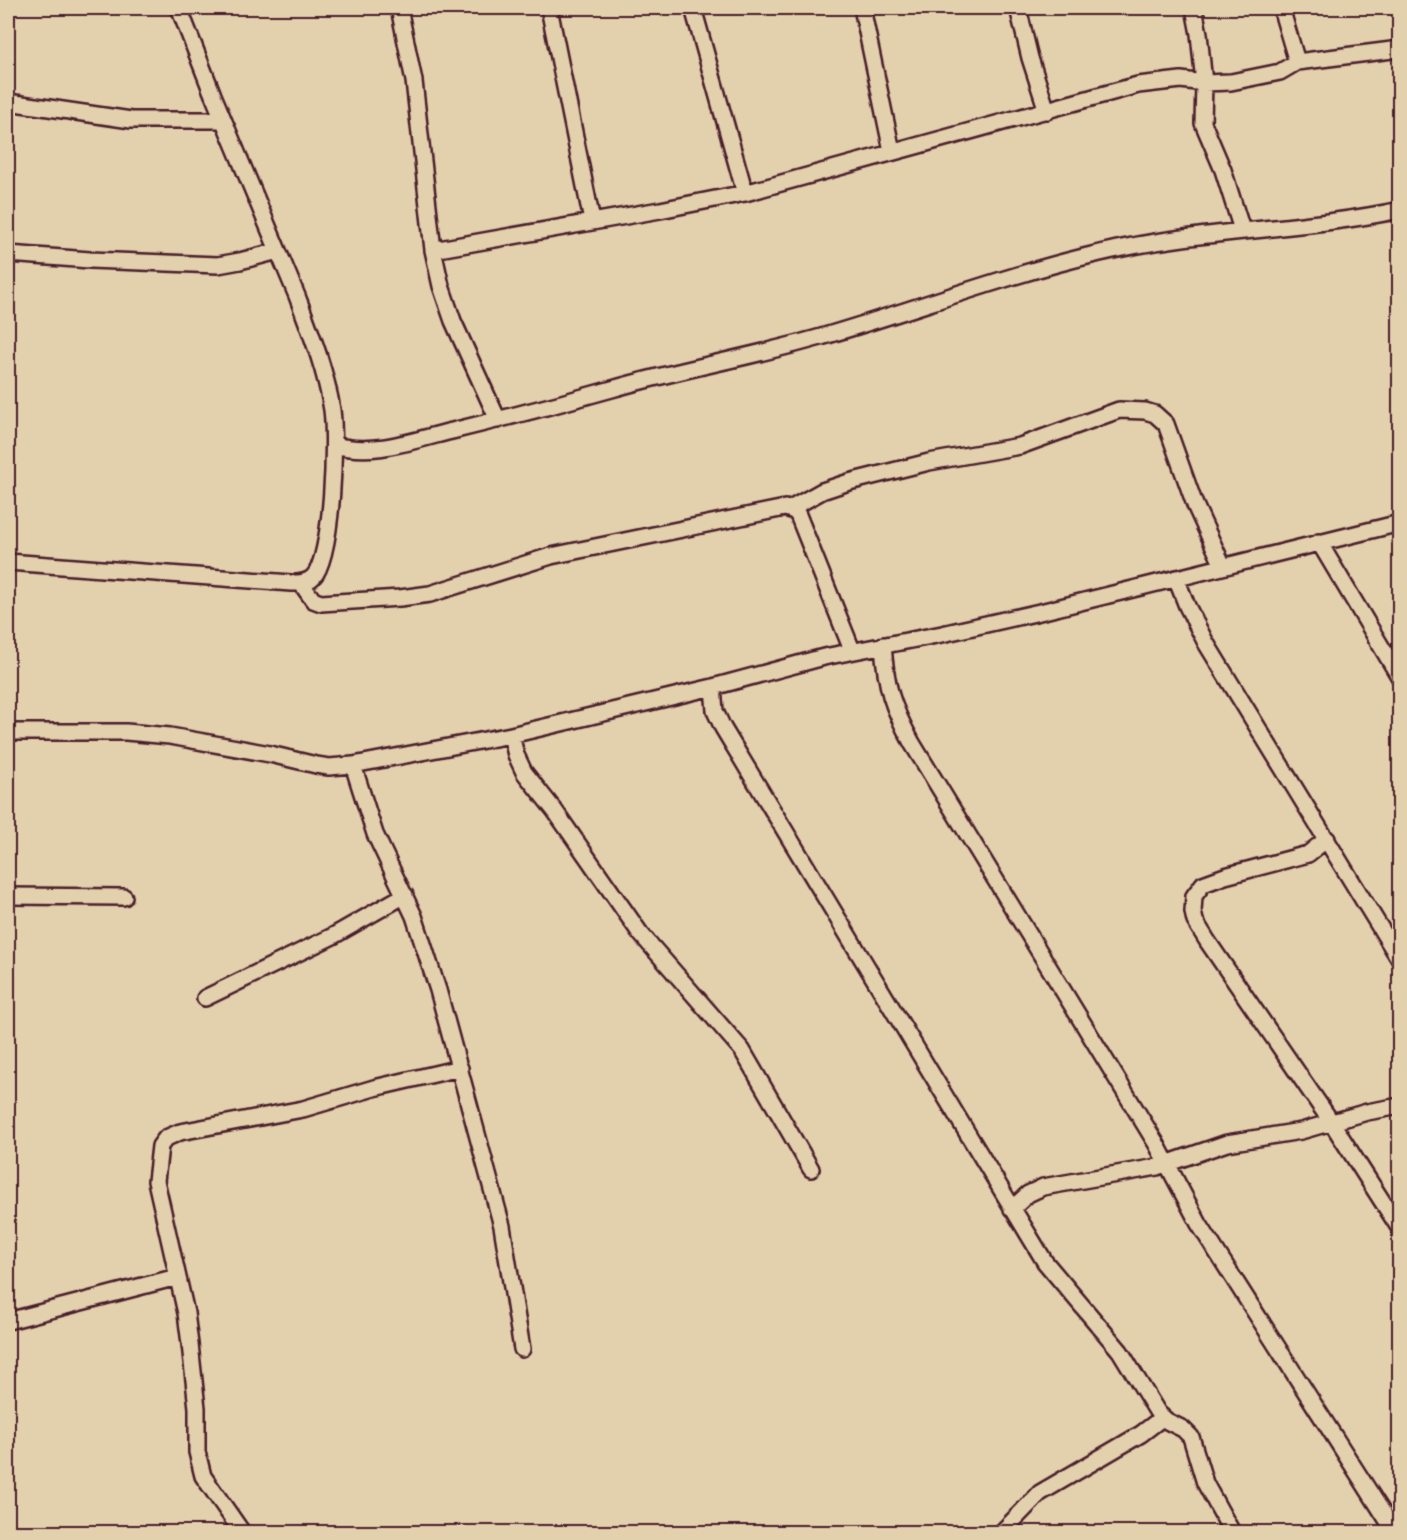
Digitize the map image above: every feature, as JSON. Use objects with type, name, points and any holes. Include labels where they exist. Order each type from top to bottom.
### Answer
[{"type":"street","points":[[8,562],[301,583],[314,576],[323,555],[331,496],[334,446],[332,410],[321,365],[297,296],[179,8]]},
{"type":"street","points":[[399,8],[415,91],[433,250],[446,304],[498,420]]},
{"type":"street","points":[[549,8],[592,221]]},
{"type":"street","points":[[693,8],[744,193]]},
{"type":"street","points":[[862,8],[892,151]]},
{"type":"street","points":[[1018,8],[1030,58],[1047,111]]},
{"type":"street","points":[[1194,8],[1204,83],[1203,123],[1217,154],[1242,231]]},
{"type":"street","points":[[1281,8],[1297,62]]},
{"type":"street","points":[[433,250],[744,193],[1138,85],[1168,81],[1204,83],[1253,79],[1280,72],[1297,62],[1400,49]]},
{"type":"street","points":[[8,102],[131,120],[224,120]]},
{"type":"street","points":[[334,446],[359,450],[386,447],[498,420],[650,378],[812,340],[985,284],[1140,243],[1351,219],[1400,210]]},
{"type":"street","points":[[8,254],[90,260],[218,264],[278,251]]},
{"type":"street","points":[[301,583],[309,596],[321,603],[413,597],[520,564],[581,549],[775,509],[790,509],[822,491],[849,482],[929,462],[1020,446],[1119,410],[1145,411],[1155,414],[1166,424],[1195,505],[1222,566]]},
{"type":"street","points":[[790,509],[798,515],[806,533],[852,650]]},
{"type":"street","points":[[8,732],[126,732],[170,736],[270,754],[316,765],[329,767],[353,765],[511,735],[713,687],[797,663],[1044,611],[1400,523]]},
{"type":"street","points":[[1319,542],[1400,678]]},
{"type":"street","points":[[1176,578],[1206,643],[1400,960]]},
{"type":"street","points":[[883,645],[886,681],[892,702],[912,743],[1167,1164],[1199,1224],[1395,1533]]},
{"type":"street","points":[[713,687],[715,711],[723,728],[1044,1262],[1120,1351],[1151,1404],[1162,1418],[1183,1429],[1191,1437],[1205,1482],[1232,1533]]},
{"type":"street","points":[[511,735],[516,755],[524,772],[555,811],[640,933],[742,1050],[811,1168]]},
{"type":"street","points":[[353,765],[375,834],[405,895],[422,938],[460,1068],[502,1226],[522,1349]]},
{"type":"street","points":[[1327,839],[1308,854],[1203,884],[1192,903],[1195,921],[1332,1123],[1400,1230]]},
{"type":"street","points":[[205,998],[333,936],[405,895]]},
{"type":"street","points":[[8,896],[124,897]]},
{"type":"street","points":[[242,1533],[209,1486],[200,1469],[190,1344],[156,1181],[158,1151],[166,1138],[180,1132],[303,1109],[374,1088],[460,1068]]},
{"type":"street","points":[[1012,1209],[1028,1194],[1043,1187],[1167,1164],[1227,1143],[1284,1134],[1367,1112],[1400,1106]]},
{"type":"street","points":[[8,1321],[177,1277]]},
{"type":"street","points":[[1002,1533],[1040,1493],[1141,1434],[1162,1418]]}]
